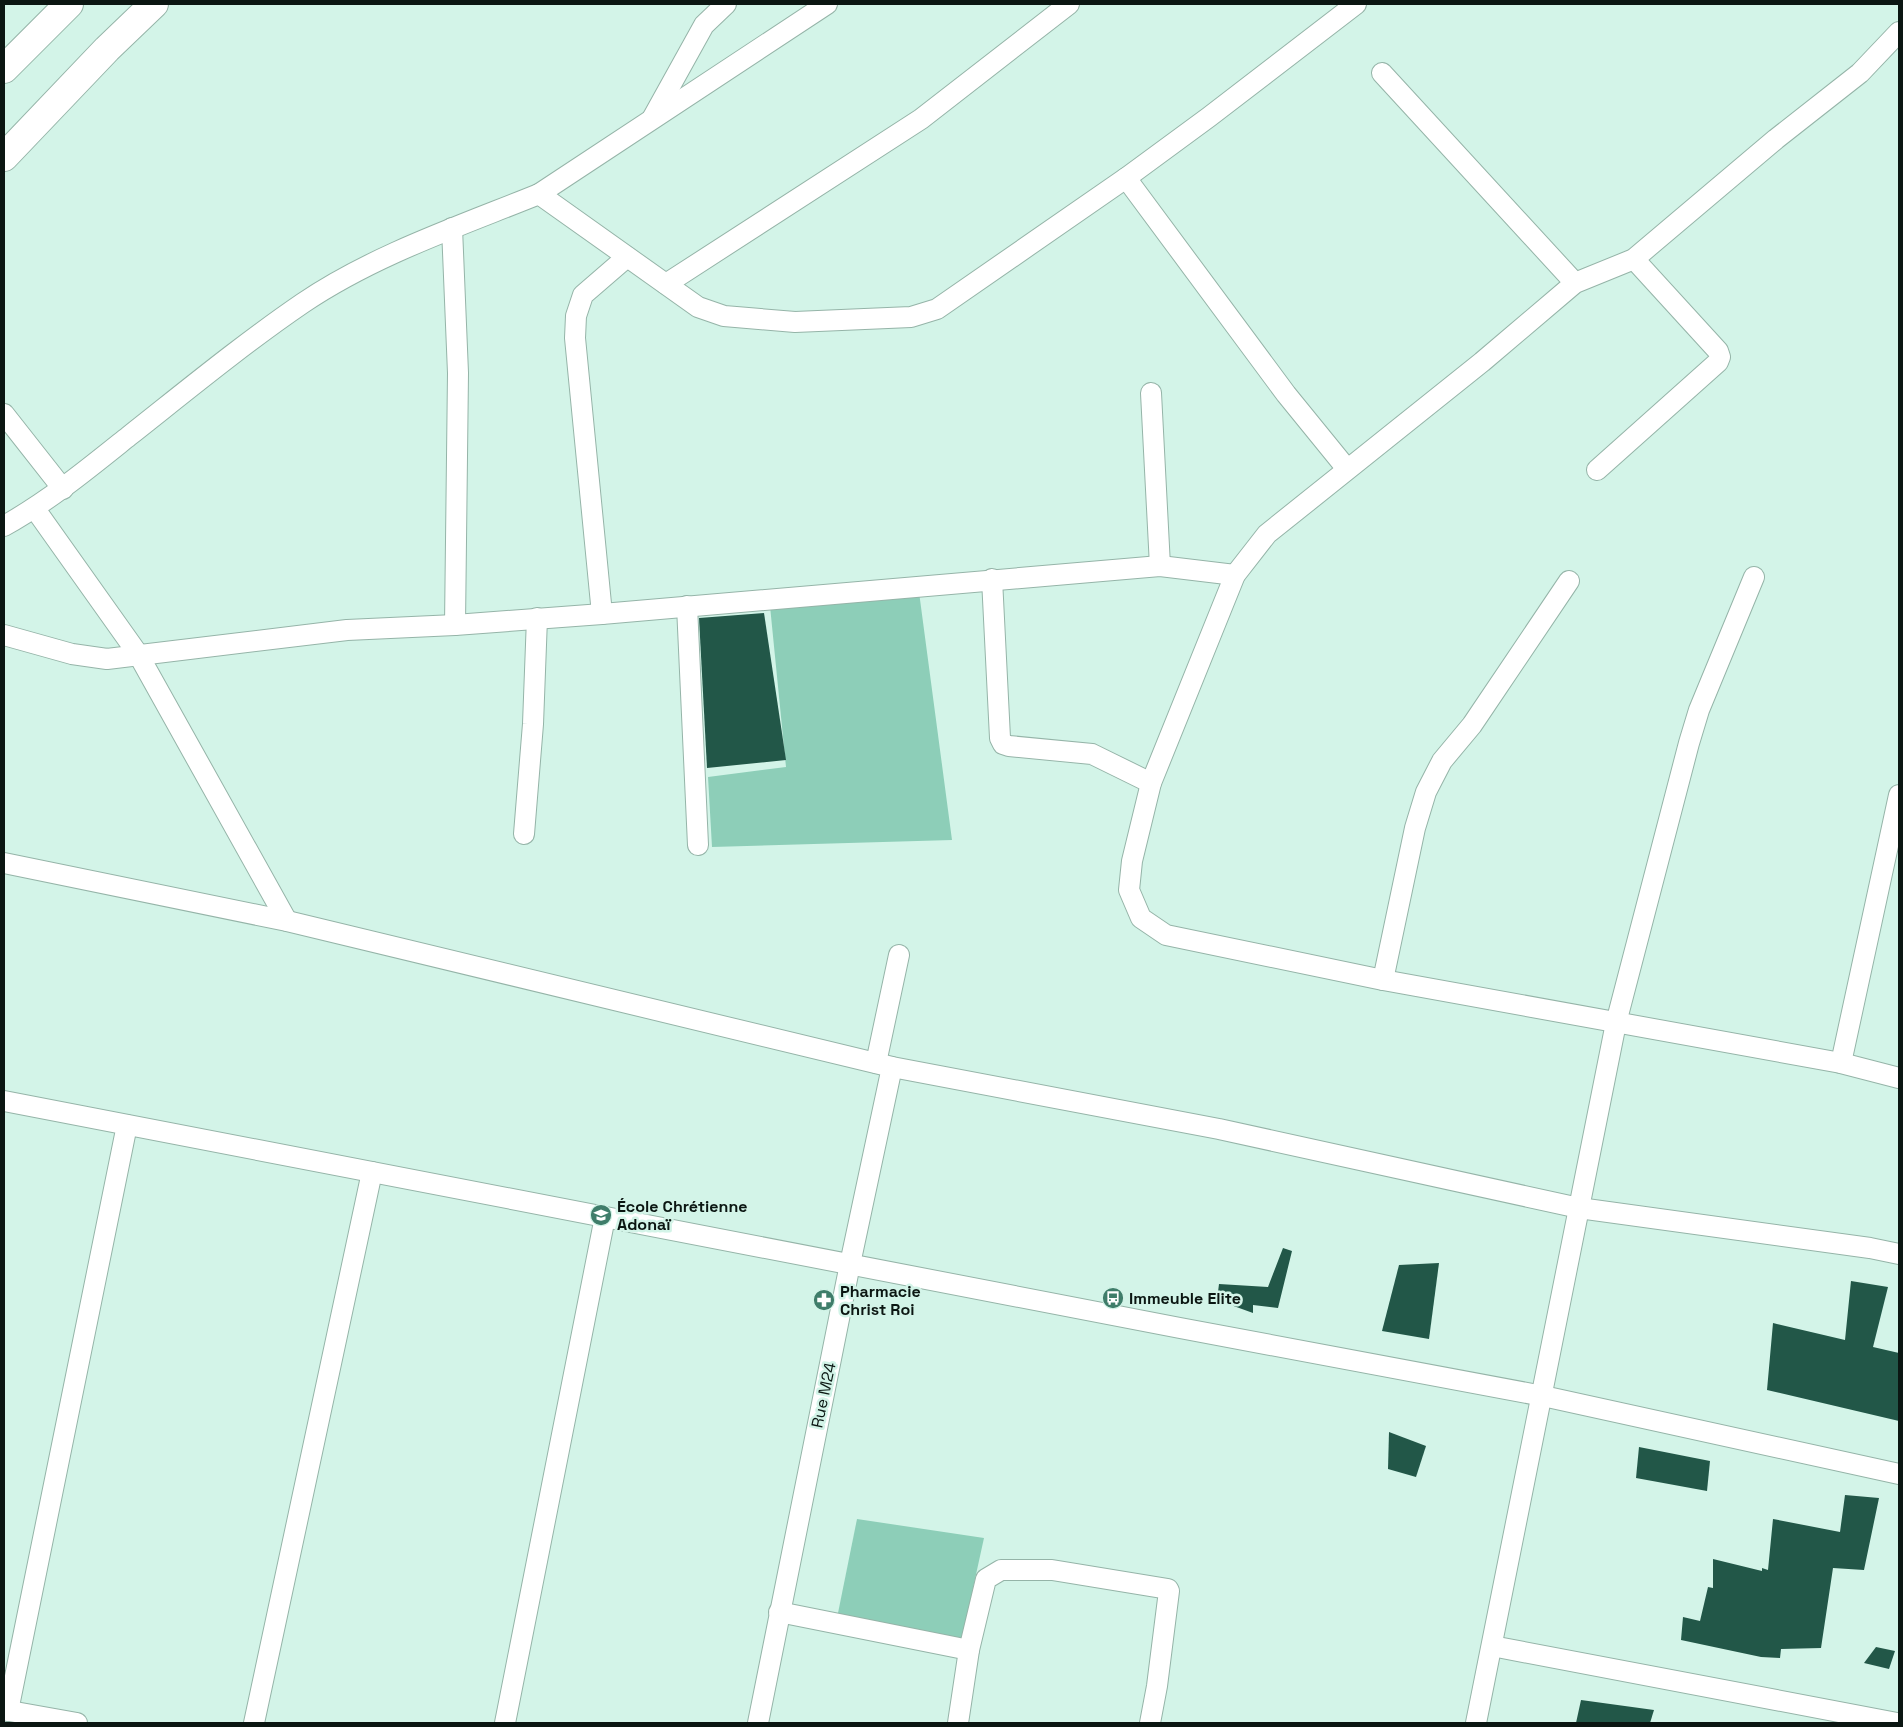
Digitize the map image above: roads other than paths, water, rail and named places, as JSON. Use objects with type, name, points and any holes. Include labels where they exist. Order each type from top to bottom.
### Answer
[{"type":"highway","points":[[4,69],[69,4]]},
{"type":"highway","points":[[4,157],[107,49],[154,4]]},
{"type":"street","points":[[650,121],[704,25],[726,4]]},
{"type":"street","points":[[4,526],[35,509],[63,489],[210,372],[303,303],[352,273],[452,228],[539,194],[827,4]]},
{"type":"street","points":[[666,284],[921,118],[1069,4]]},
{"type":"street","points":[[539,194],[698,306],[724,316],[795,322],[911,317],[937,309],[1126,178],[1356,4]]},
{"type":"street","points":[[1899,32],[1860,73],[1776,139],[1634,259],[1575,284],[1482,362],[1268,534],[1235,575],[1152,783],[1132,861],[1129,890],[1142,918],[1166,935],[1383,980],[1841,1063],[1899,1078]]},
{"type":"street","points":[[1382,73],[1575,284]]},
{"type":"street","points":[[1126,178],[1286,394],[1347,469]]},
{"type":"street","points":[[452,228],[458,373],[455,625]]},
{"type":"street","points":[[602,614],[575,338],[576,316],[583,295],[627,257]]},
{"type":"street","points":[[1597,470],[1718,362],[1720,357],[1718,351],[1634,259]]},
{"type":"street","points":[[1151,393],[1160,566]]},
{"type":"street","points":[[4,414],[63,489]]},
{"type":"street","points":[[35,509],[138,654],[286,920]]},
{"type":"street","points":[[4,635],[72,654],[107,659],[346,630],[455,625],[602,614],[1160,566],[1235,575]]},
{"type":"street","points":[[1476,1723],[1616,1023],[1699,710],[1754,577]]},
{"type":"street","points":[[992,579],[1000,738],[1004,744],[1092,754],[1152,783]]},
{"type":"street","points":[[1383,980],[1415,828],[1426,792],[1442,761],[1472,725],[1570,581]]},
{"type":"street","points":[[686,606],[698,845]]},
{"type":"street","points":[[524,834],[533,724],[538,618]]},
{"type":"street","points":[[1841,1063],[1899,795]]},
{"type":"street","points":[[4,863],[286,920],[884,1065],[1219,1129],[1579,1208],[1870,1248],[1899,1254]]},
{"type":"street","name":"Rue M24","points":[[758,1723],[850,1264],[884,1065],[898,955]]},
{"type":"street","points":[[4,1101],[1542,1396],[1899,1474]]},
{"type":"street","points":[[77,1723],[6,1710],[127,1125]]},
{"type":"street","points":[[254,1723],[372,1172]]},
{"type":"street","points":[[505,1723],[605,1217]]},
{"type":"street","points":[[958,1723],[969,1650],[986,1578],[1001,1570],[1052,1570],[1165,1587],[1169,1591],[1157,1686],[1150,1723]]},
{"type":"street","points":[[779,1612],[969,1650]]},
{"type":"street","points":[[1492,1646],[1897,1723]]},
{"type":"place","name":"École Chrétienne Adonaï","points":[[601,1215]]},
{"type":"place","name":"Immeuble Elite","points":[[1113,1298]]},
{"type":"place","name":"Pharmacie Christ Roi","points":[[824,1300]]}]
